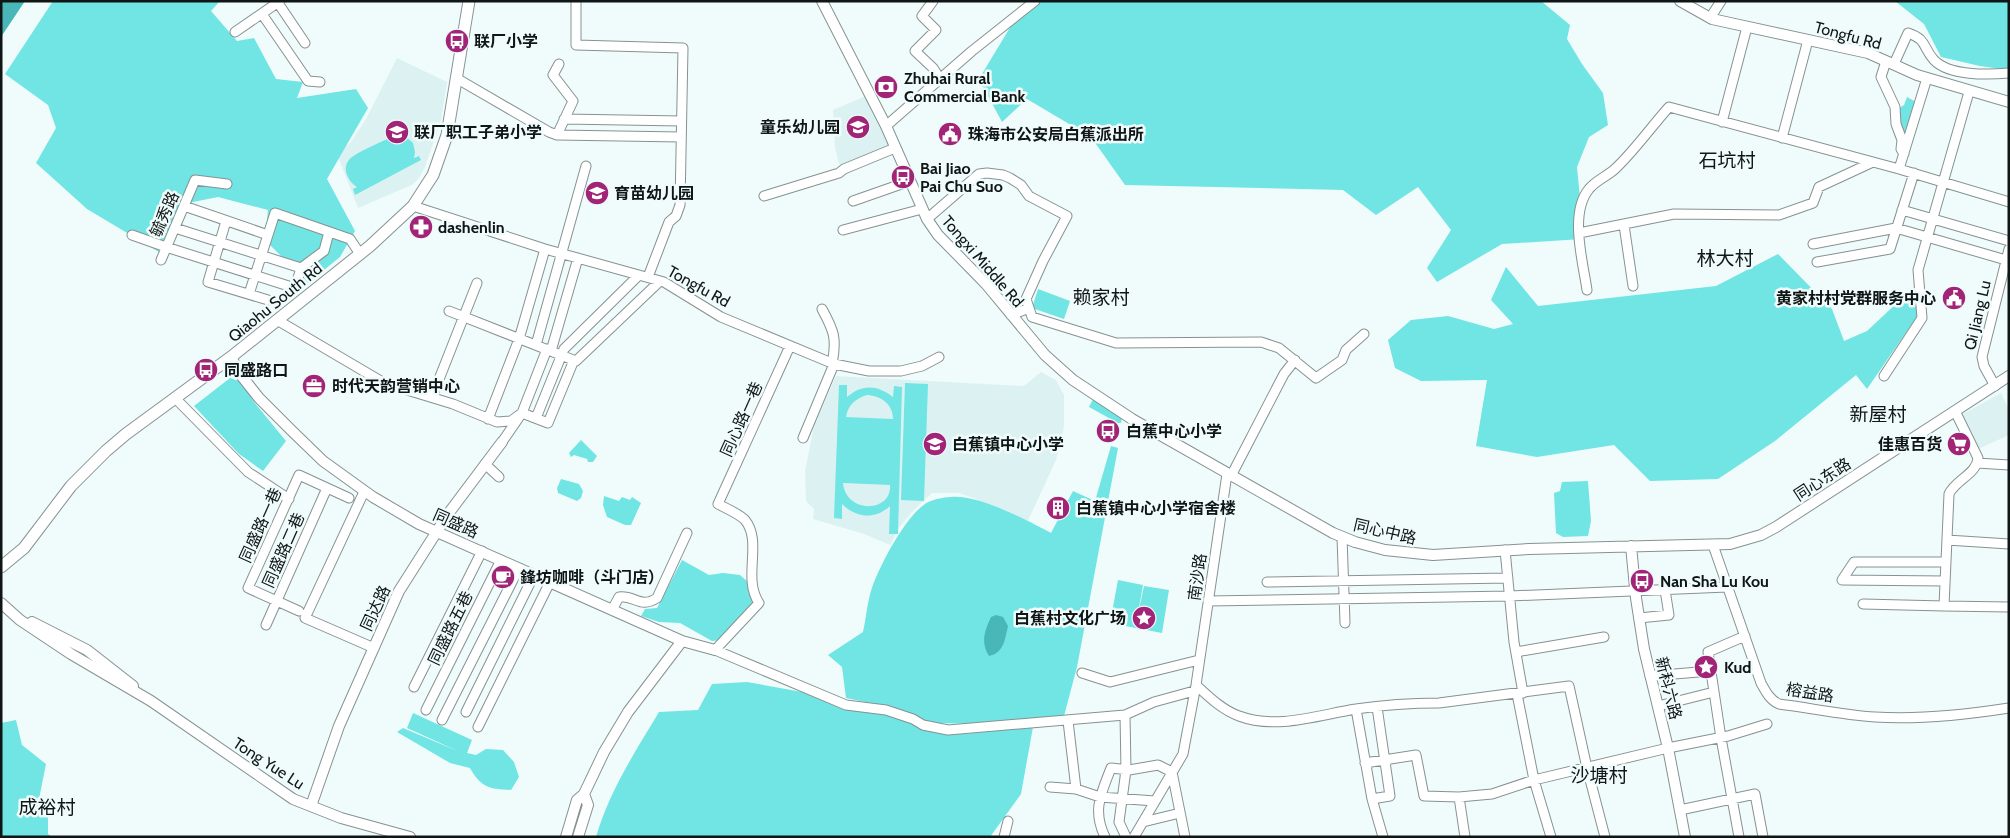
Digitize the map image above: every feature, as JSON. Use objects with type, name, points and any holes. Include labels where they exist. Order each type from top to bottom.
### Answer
[{"type":"main road","name":"Qiaohu South Rd","points":[[1,567],[34,537],[59,501],[86,469],[126,434],[278,320],[360,254],[413,206],[433,176],[450,122],[469,1]]},
{"type":"street","points":[[536,418],[564,349],[644,276],[669,222],[676,216],[680,205],[683,48],[576,45],[576,1]]},
{"type":"street","name":"Tongxi Middle Rd","points":[[822,1],[886,126],[927,220],[938,235],[986,284],[1011,315]]},
{"type":"street","points":[[933,1],[922,16],[936,30],[915,51],[933,68],[940,79]]},
{"type":"street","points":[[886,126],[1035,1]]},
{"type":"street","name":"Tongfu Rd","points":[[1680,1],[1710,18],[1868,53],[1927,78],[1969,92],[2009,102]]},
{"type":"street","points":[[1710,18],[1721,1]]},
{"type":"street","points":[[235,32],[279,2],[305,43]]},
{"type":"street","points":[[262,14],[308,81],[320,82]]},
{"type":"street","points":[[1722,122],[1747,27]]},
{"type":"street","points":[[1904,154],[1900,149],[1902,140],[1896,124],[1895,107],[1881,77],[1908,33],[1920,37],[1934,61],[1944,66],[1970,74],[2009,73]]},
{"type":"street","points":[[1782,138],[1808,40]]},
{"type":"street","points":[[557,135],[573,101],[553,75],[559,64]]},
{"type":"street","points":[[456,78],[557,135],[681,137]]},
{"type":"street","points":[[1899,169],[1927,78]]},
{"type":"street","points":[[1884,376],[1922,318],[1918,270],[1969,92]]},
{"type":"street","points":[[1587,290],[1578,233],[1582,204],[1588,190],[1616,168],[1668,107],[1914,173],[2009,202]]},
{"type":"street","points":[[564,120],[682,121]]},
{"type":"street","points":[[764,196],[839,173],[844,169],[895,148]]},
{"type":"street","points":[[1578,233],[1674,214],[1779,215],[1813,203],[1819,187],[1873,162]]},
{"type":"street","points":[[536,345],[586,166]]},
{"type":"street","points":[[1817,262],[1890,249],[1914,173]]},
{"type":"street","points":[[927,220],[979,174],[1003,175],[1021,185],[1029,196],[1067,216],[1043,261],[1026,299],[1032,316],[1116,343],[1261,342],[1279,348],[1316,378],[1342,360],[1346,350],[1364,334]]},
{"type":"street","name":"毓秀路","points":[[161,260],[195,180],[227,184]]},
{"type":"street","points":[[853,201],[910,181]]},
{"type":"street","points":[[184,206],[268,236]]},
{"type":"street","name":"Tongfu Rd","points":[[413,206],[545,249],[660,281],[675,287],[721,317],[833,364],[868,371],[901,371],[922,366],[939,357]]},
{"type":"street","points":[[843,230],[922,209]]},
{"type":"street","points":[[1902,210],[2009,241]]},
{"type":"street","points":[[249,294],[275,214],[350,239],[360,254]]},
{"type":"street","points":[[226,221],[208,282],[268,300]]},
{"type":"street","points":[[1624,225],[1633,286]]},
{"type":"street","points":[[175,228],[301,268]]},
{"type":"street","points":[[1813,244],[1896,228],[2006,260]]},
{"type":"street","points":[[132,235],[295,288],[301,268],[324,251],[329,232]]},
{"type":"street","points":[[488,419],[519,339],[545,249]]},
{"type":"street","name":"Qi Jiang Lu","points":[[1995,386],[1984,366],[1982,357],[2009,249]]},
{"type":"street","points":[[502,442],[522,413],[549,350],[578,258]]},
{"type":"street","points":[[449,311],[576,361],[660,281]]},
{"type":"street","points":[[432,397],[477,283]]},
{"type":"street","points":[[1011,315],[1029,308]]},
{"type":"street","points":[[803,438],[833,364],[835,350],[834,335],[822,309]]},
{"type":"street","name":"同心中路","points":[[1011,315],[1045,355],[1073,380],[1132,419],[1342,537],[1370,547],[1410,554],[1433,555],[1506,550],[1631,546]]},
{"type":"street","points":[[278,320],[374,378],[502,423],[511,421],[522,413]]},
{"type":"street","name":"同心路一巷","points":[[714,650],[759,603],[751,584],[752,542],[750,531],[742,518],[718,504],[790,346]]},
{"type":"street","name":"同盛路","points":[[231,357],[240,374],[260,398],[323,461],[373,497],[419,524],[682,642],[714,650]]},
{"type":"street","points":[[522,413],[548,423],[574,360]]},
{"type":"street","name":"南沙路","points":[[1134,837],[1182,754],[1195,688],[1229,475],[1284,374],[1295,360]]},
{"type":"street","name":"同心东路","points":[[1631,546],[1713,545],[1745,541],[1776,527],[2009,376]]},
{"type":"street","points":[[175,398],[248,472],[289,499]]},
{"type":"street","points":[[1944,606],[1949,494],[1955,485],[1977,463],[1977,453],[1956,411]]},
{"type":"street","name":"同达路","points":[[311,806],[338,726],[399,591],[436,531],[502,442]]},
{"type":"street","points":[[1977,463],[2009,465]]},
{"type":"street","points":[[485,464],[499,477]]},
{"type":"street","name":"同盛路一巷","points":[[276,601],[248,588],[299,475],[327,488]]},
{"type":"street","points":[[327,488],[349,498]]},
{"type":"street","name":"同盛路二巷","points":[[266,625],[327,488]]},
{"type":"street","points":[[363,494],[305,618],[374,648]]},
{"type":"street","points":[[612,610],[620,597],[625,596],[642,603],[650,602],[657,598],[687,533]]},
{"type":"street","points":[[1342,537],[1345,623]]},
{"type":"street","points":[[1947,540],[2009,544]]},
{"type":"street","name":"榕益路","points":[[1713,545],[1761,684],[1767,694],[1779,704],[1874,717],[1918,718],[1963,715],[2009,708]]},
{"type":"street","name":"新科六路","points":[[1631,546],[1639,618],[1650,676],[1668,748],[1685,837]]},
{"type":"street","points":[[1506,550],[1520,693],[1534,780],[1551,837]]},
{"type":"street","points":[[414,686],[482,551]]},
{"type":"street","name":"同盛路五巷","points":[[426,710],[501,560]]},
{"type":"street","points":[[1945,562],[1854,562],[1842,580],[1945,581]]},
{"type":"street","points":[[442,720],[518,568]]},
{"type":"street","points":[[466,712],[534,575]]},
{"type":"street","points":[[1266,582],[1508,578]]},
{"type":"street","points":[[478,727],[550,582]]},
{"type":"street","points":[[1208,601],[1510,596],[1727,587]]},
{"type":"street","points":[[1639,618],[1669,615],[1665,590]]},
{"type":"street","points":[[276,601],[299,612]]},
{"type":"street","name":"Tong Yue Lu","points":[[1,603],[12,613],[51,630],[87,650],[121,674],[150,701],[293,799],[341,818],[410,837]]},
{"type":"street","points":[[1863,604],[2009,607]]},
{"type":"street","points":[[1516,652],[1604,636]]},
{"type":"street","points":[[1739,837],[1708,652],[1745,636]]},
{"type":"street","points":[[566,834],[577,800],[584,794],[604,752],[628,712],[682,642]]},
{"type":"street","points":[[714,650],[846,705],[886,710],[936,729],[948,730],[1125,716],[1154,702],[1195,688],[1239,716],[1264,721],[1289,722],[1356,709],[1439,703],[1569,686],[1587,768],[1605,837]]},
{"type":"street","points":[[1082,674],[1110,682],[1199,660]]},
{"type":"street","points":[[1650,676],[1711,671]]},
{"type":"street","points":[[1658,706],[1714,692]]},
{"type":"street","points":[[1372,799],[1390,796],[1377,707]]},
{"type":"street","points":[[1356,709],[1372,799],[1384,837]]},
{"type":"street","points":[[1125,716],[1126,770],[1119,822],[1126,837]]},
{"type":"street","points":[[1068,721],[1076,789]]},
{"type":"street","points":[[1365,762],[1416,755],[1424,796],[1459,797],[1492,794],[1534,780],[1668,748],[1721,738],[1767,724]]},
{"type":"street","points":[[1105,837],[1098,823],[1100,798],[1112,768],[1126,770],[1158,765],[1172,772],[1185,837]]},
{"type":"street","points":[[1050,787],[1076,789],[1100,798],[1155,801]]},
{"type":"street","points":[[578,837],[588,804],[584,794]]},
{"type":"street","points":[[1680,810],[1755,794],[1763,837]]},
{"type":"street","points":[[1459,797],[1465,837]]},
{"type":"street","points":[[1143,822],[1180,813]]},
{"type":"street","points":[[1004,837],[1008,821]]},
{"type":"shaded area","points":[[1,1],[25,1],[1,37]]},
{"type":"shaded area","points":[[53,1],[220,1],[211,11],[237,41],[254,38],[276,79],[303,82],[297,98],[356,89],[368,108],[327,179],[355,231],[340,257],[308,283],[265,240],[268,210],[218,197],[183,204],[159,252],[87,209],[36,163],[56,128],[48,105],[5,74]]},
{"type":"shaded area","points":[[1026,1],[1541,1],[1570,25],[1567,39],[1603,93],[1608,125],[1589,137],[1577,167],[1583,229],[1582,239],[1502,244],[1437,282],[1427,268],[1451,230],[1418,187],[1376,215],[1343,190],[1125,185],[1091,137],[1027,99],[1002,122],[979,79]]},
{"type":"shaded area","points":[[1895,1],[2009,1],[2009,70],[1980,66],[1941,57],[1924,24]]},
{"type":"shaded area","name":"联厂职工子弟小学","points":[[397,58],[447,82],[441,121],[425,167],[419,178],[412,185],[358,208],[337,154],[351,142],[366,119]]},
{"type":"shaded area","name":"童乐幼儿园","points":[[868,95],[891,145],[882,151],[847,165],[839,164],[835,148],[833,110]]},
{"type":"shaded area","points":[[1907,97],[1916,102],[1905,138],[1898,123],[1898,109],[1904,105]]},
{"type":"shaded area","points":[[396,135],[406,137],[413,143],[414,158],[419,156],[421,160],[355,195],[353,189],[357,187],[351,182],[346,171],[349,160],[363,150]]},
{"type":"shaded area","points":[[1778,254],[1832,309],[1844,341],[1867,331],[1915,286],[1924,288],[1925,305],[1867,389],[1856,375],[1775,441],[1718,479],[1650,481],[1614,445],[1537,457],[1476,446],[1487,380],[1421,381],[1395,368],[1388,340],[1411,320],[1448,316],[1494,329],[1513,324],[1491,300],[1506,267],[1538,306],[1716,286]]},
{"type":"shaded area","points":[[1038,289],[1070,301],[1064,319],[1032,308]]},
{"type":"shaded area","name":"白蕉镇中心小学","points":[[1041,372],[1056,380],[1064,395],[1064,427],[1056,460],[1021,536],[1007,519],[976,499],[959,493],[932,493],[911,513],[899,528],[890,545],[864,534],[813,519],[814,509],[806,501],[805,471],[814,426],[836,376],[1024,386]]},
{"type":"shaded area","points":[[230,378],[242,382],[254,402],[286,441],[263,471],[239,454],[194,406]]},
{"type":"shaded area","points":[[905,383],[928,384],[924,501],[901,500]]},
{"type":"shaded area","points":[[839,385],[847,385],[847,397],[864,388],[876,388],[893,397],[894,386],[902,387],[898,534],[889,534],[890,506],[878,514],[866,516],[847,509],[842,504],[842,519],[834,518]],"holes":[[[867,395],[877,397],[885,402],[891,409],[893,419],[846,417],[848,409],[853,403]],[[843,483],[890,485],[889,494],[884,501],[877,505],[860,505],[846,493]]]},
{"type":"shaded area","points":[[2001,393],[2009,410],[2009,435],[1978,449],[1961,415]]},
{"type":"shaded area","points":[[1094,397],[1122,418],[1121,423],[1089,407]]},
{"type":"shaded area","points":[[581,440],[597,456],[593,462],[588,462],[587,459],[574,455],[571,457],[569,453]]},
{"type":"shaded area","points":[[1111,446],[1118,448],[1077,667],[1064,716],[994,724],[927,723],[894,708],[846,698],[842,667],[828,655],[863,632],[875,581],[893,544],[917,511],[925,504],[934,500],[962,497],[1002,509],[1051,533],[1073,491],[1095,501]]},
{"type":"shaded area","points":[[561,479],[579,484],[583,491],[581,498],[577,501],[558,493],[557,488]]},
{"type":"shaded area","points":[[1588,481],[1591,521],[1588,536],[1563,537],[1556,533],[1554,493],[1560,491],[1562,482]]},
{"type":"shaded area","points":[[604,496],[619,501],[622,497],[630,500],[632,497],[641,503],[631,525],[625,525],[607,517],[603,505]]},
{"type":"shaded area","points":[[682,560],[709,575],[723,573],[740,575],[748,582],[753,598],[751,607],[721,640],[712,641],[680,623],[659,622],[641,616],[645,609],[657,608]]},
{"type":"shaded area","points":[[1118,580],[1143,585],[1137,619],[1144,586],[1169,590],[1162,633],[1110,623]]},
{"type":"shaded area","points":[[996,615],[1003,617],[1008,626],[1001,649],[989,656],[986,651],[984,636],[991,617]]},
{"type":"shaded area","points":[[747,682],[802,692],[845,710],[877,711],[908,719],[918,727],[964,734],[1033,727],[1021,794],[990,837],[596,837],[615,788],[659,712],[698,710],[712,684]]},
{"type":"shaded area","points":[[413,713],[472,740],[467,753],[476,755],[486,749],[503,750],[514,762],[519,777],[511,790],[487,786],[478,780],[470,768],[450,763],[397,732],[403,728],[460,752],[407,728]]},
{"type":"shaded area","points":[[16,720],[22,745],[46,764],[39,799],[48,816],[48,834],[52,837],[1,837],[1,723]]},
{"type":"place","name":"联厂小学","points":[[457,41]]},
{"type":"place","name":"Zhuhai Rural Commercial Bank","points":[[886,87]]},
{"type":"place","name":"童乐幼儿园","points":[[858,127]]},
{"type":"place","name":"联厂职工子弟小学","points":[[397,132]]},
{"type":"place","name":"珠海市公安局白蕉派出所","points":[[950,134]]},
{"type":"place","name":"Bai Jiao Pai Chu Suo","points":[[903,177]]},
{"type":"place","name":"育苗幼儿园","points":[[597,193]]},
{"type":"place","name":"dashenlin","points":[[421,227]]},
{"type":"place","name":"黄家村村党群服务中心","points":[[1954,298]]},
{"type":"place","name":"同盛路口","points":[[206,370]]},
{"type":"place","name":"时代天韵营销中心","points":[[314,386]]},
{"type":"place","name":"白蕉中心小学","points":[[1108,431]]},
{"type":"place","name":"白蕉镇中心小学","points":[[935,444]]},
{"type":"place","name":"佳惠百货","points":[[1959,444]]},
{"type":"place","name":"白蕉镇中心小学宿舍楼","points":[[1058,508]]},
{"type":"place","name":"鋒坊咖啡（斗门店）","points":[[503,577]]},
{"type":"place","name":"Nan Sha Lu Kou","points":[[1642,581]]},
{"type":"place","name":"白蕉村文化广场","points":[[1144,618]]},
{"type":"place","name":"Kud","points":[[1706,667]]},
{"type":"district","name":"石坑村","points":[[1727,160]]},
{"type":"district","name":"林大村","points":[[1725,258]]},
{"type":"district","name":"赖家村","points":[[1101,297]]},
{"type":"district","name":"新屋村","points":[[1878,414]]},
{"type":"district","name":"沙塘村","points":[[1599,775]]},
{"type":"district","name":"成裕村","points":[[47,807]]}]
